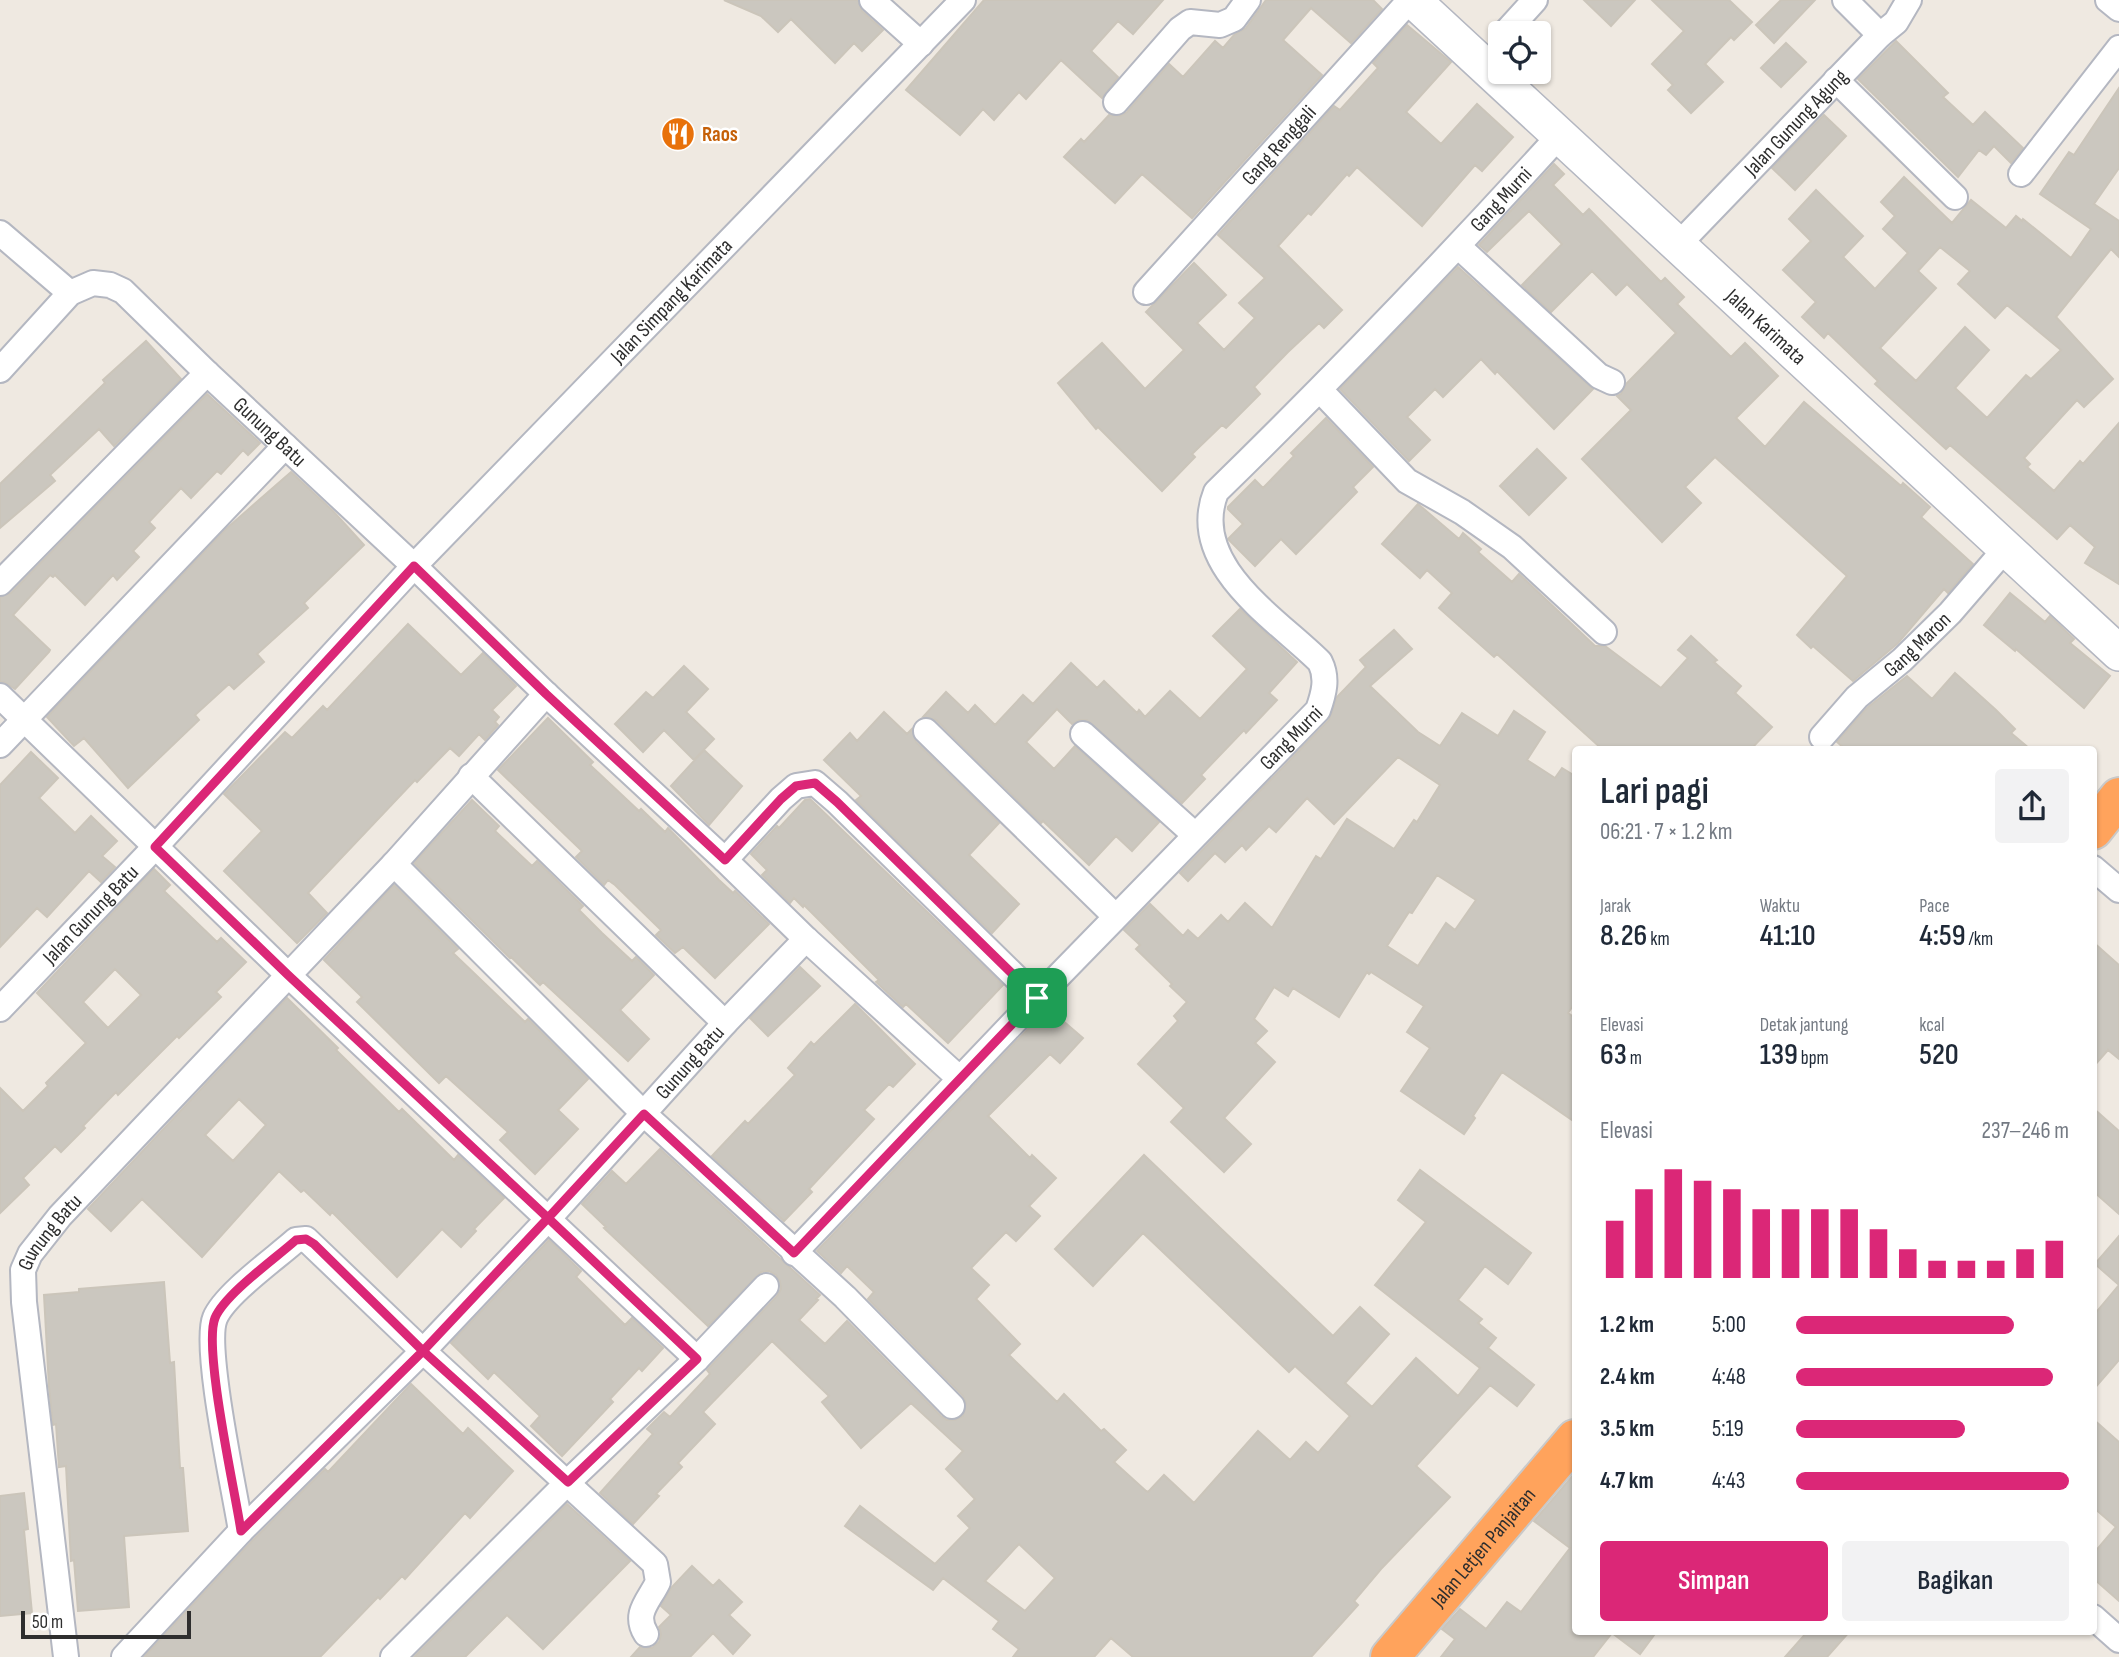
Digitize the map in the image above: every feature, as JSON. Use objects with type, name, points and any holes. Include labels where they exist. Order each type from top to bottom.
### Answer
[{"type":"highway","points":[[2097,825],[2119,797]]},
{"type":"highway","name":"Jalan Letjen Panjaitan","points":[[1390,1657],[1572,1443]]},
{"type":"main road","name":"Jalan Karimata","points":[[1411,0],[1488,50]]},
{"type":"main road","name":"Jalan Karimata","points":[[1517,84],[1559,136],[2119,653]]},
{"type":"street","points":[[872,0],[921,44]]},
{"type":"street","name":"Jalan Simpang Karimata","points":[[382,603],[414,566],[963,0]]},
{"type":"street","points":[[1116,102],[1180,29],[1190,22],[1220,25],[1234,19],[1248,0]]},
{"type":"street","name":"Gang Renggali","points":[[1146,292],[1411,0]]},
{"type":"street","points":[[1516,21],[1535,0]]},
{"type":"street","points":[[1845,0],[1880,35]]},
{"type":"street","name":"Jalan Gunung Agung","points":[[1678,244],[1880,35],[1896,22],[1909,0]]},
{"type":"street","points":[[2108,0],[2119,9]]},
{"type":"street","points":[[2021,174],[2119,48]]},
{"type":"street","points":[[1836,80],[1955,197]]},
{"type":"street","name":"Gang Murni","points":[[794,1253],[1115,916],[1318,710],[1325,672],[1320,662],[1239,588],[1220,559],[1211,529],[1211,503],[1216,492],[1459,247],[1559,136]]},
{"type":"street","points":[[0,233],[70,293],[0,370]]},
{"type":"street","points":[[1459,247],[1599,376],[1612,382]]},
{"type":"street","name":"Gunung Batu","points":[[70,293],[93,283],[110,285],[123,291],[806,939],[960,1079]]},
{"type":"street","points":[[0,583],[207,373]]},
{"type":"street","points":[[1320,390],[1407,481],[1462,512],[1512,547],[1604,632]]},
{"type":"street","points":[[0,745],[285,446]]},
{"type":"street","name":"Gang Maron","points":[[1822,737],[1857,697],[1902,660],[1950,613],[2007,547]]},
{"type":"street","name":"Jalan Gunung Batu","points":[[0,1009],[382,603]]},
{"type":"street","name":"Gunung Batu","points":[[66,1657],[24,1302],[23,1270],[30,1254],[60,1216],[394,864],[546,694]]},
{"type":"street","points":[[0,696],[288,975],[697,1359]]},
{"type":"street","points":[[926,731],[1115,916]]},
{"type":"street","points":[[1083,734],[1195,835]]},
{"type":"street","points":[[471,776],[725,1023]]},
{"type":"street","points":[[725,860],[796,786],[815,783],[1037,998]]},
{"type":"street","points":[[394,864],[644,1114],[845,1297],[952,1406]]},
{"type":"street","points":[[2097,871],[2119,890]]},
{"type":"street","name":"Gunung Batu","points":[[124,1657],[241,1531],[423,1351],[725,1023],[806,939]]},
{"type":"street","points":[[241,1531],[216,1377],[212,1332],[219,1312],[235,1293],[296,1240],[306,1239],[423,1351],[655,1564],[659,1582],[642,1609],[639,1623],[646,1634]]},
{"type":"street","points":[[393,1657],[568,1482],[697,1359],[766,1286]]},
{"type":"street","points":[[2097,1621],[2119,1640]]},
{"type":"building","points":[[724,0],[858,0],[862,11],[883,30],[862,51],[854,43],[835,63],[791,19],[778,32],[761,16]]},
{"type":"building","points":[[984,0],[1163,0],[1133,34],[1118,21],[1091,51],[1118,77],[1102,98],[1061,60],[1026,99],[1019,92],[994,120],[983,109],[960,135],[906,90]]},
{"type":"building","points":[[1266,0],[1373,0],[1382,9],[1351,43],[1311,8],[1283,40],[1322,75],[1192,218],[1142,174],[1115,203],[1064,157],[1081,139],[1084,142],[1109,115],[1120,116],[1127,112],[1169,64],[1183,77],[1215,41],[1223,48],[1234,35],[1246,28]]},
{"type":"building","points":[[1584,0],[1635,0],[1611,26]]},
{"type":"building","points":[[1652,0],[1729,0],[1752,22],[1734,40],[1731,37],[1705,64],[1723,82],[1691,113],[1668,90],[1673,85],[1652,64],[1684,31]]},
{"type":"building","points":[[1781,0],[1815,0],[1774,43],[1756,25]]},
{"type":"building","points":[[1407,25],[1451,62],[1406,112],[1441,144],[1477,104],[1513,137],[1482,171],[1475,165],[1422,226],[1357,167],[1349,176],[1347,174],[1311,215],[1308,213],[1278,246],[1342,310],[1324,328],[1319,323],[1288,352],[1254,387],[1260,394],[1226,428],[1222,425],[1192,454],[1195,457],[1162,491],[1098,427],[1096,429],[1058,383],[1102,343],[1145,389],[1184,350],[1146,312],[1194,263],[1226,295],[1197,323],[1224,350],[1255,318],[1239,303],[1265,278],[1218,235],[1334,106],[1340,110],[1378,68],[1373,63]]},
{"type":"building","points":[[1896,41],[1948,93],[1943,97],[1973,125],[1985,112],[2023,148],[2011,163],[1994,146],[1986,155],[1979,150],[1958,177],[1858,79]]},
{"type":"building","points":[[1786,43],[1806,62],[1781,87],[1761,68]]},
{"type":"building","points":[[2119,88],[2119,168],[2094,204],[2119,221],[2119,257],[2111,249],[2056,317],[2113,379],[2084,407],[2077,400],[2024,458],[2030,464],[2027,467],[2054,491],[2080,461],[2083,464],[2119,423],[2119,584],[2085,563],[2095,547],[2070,525],[2057,539],[1950,445],[1946,449],[1875,384],[1878,381],[1828,333],[1824,338],[1802,317],[1816,302],[1783,270],[1811,241],[1789,219],[1816,190],[1863,236],[1843,257],[1875,289],[1908,253],[1883,229],[1895,216],[1881,202],[1904,177],[1952,223],[1971,200],[2006,228],[2016,216],[2022,221],[2023,219],[2071,258],[2091,229],[2040,194],[2069,152],[2074,155]],"holes":[[[1940,247],[1970,271],[1958,284],[1995,318],[2007,305],[2061,350],[2031,379],[2026,375],[1987,418],[1955,388],[1989,350],[1965,327],[1916,381],[1880,348],[1936,288],[1918,271]]]},
{"type":"building","points":[[1824,115],[1846,136],[1795,190],[1772,168]]},
{"type":"building","points":[[1554,164],[1564,174],[1553,185],[1583,215],[1589,209],[1661,282],[1665,278],[1684,297],[1677,304],[1731,357],[1745,343],[1778,376],[1736,418],[1765,447],[1804,402],[1901,486],[1903,483],[1930,507],[1921,517],[1973,564],[1948,593],[1944,589],[1898,643],[1853,681],[1797,635],[1847,576],[1715,457],[1685,487],[1701,503],[1662,542],[1582,459],[1631,410],[1617,396],[1676,333],[1627,284],[1616,295],[1592,271],[1551,312],[1522,285],[1562,244],[1529,211],[1487,252],[1479,245]]},
{"type":"building","points":[[1458,267],[1593,389],[1554,429],[1497,371],[1495,374],[1481,359],[1443,397],[1435,389],[1407,417],[1430,440],[1409,461],[1340,389]]},
{"type":"building","points":[[146,341],[181,379],[114,446],[99,429],[50,475],[55,481],[0,528],[0,484],[105,383],[103,380]]},
{"type":"building","points":[[207,394],[260,443],[248,455],[243,450],[221,474],[217,471],[191,498],[181,488],[149,522],[155,528],[133,551],[139,557],[117,580],[113,575],[85,605],[55,575],[50,575],[13,615],[50,650],[15,689],[0,682],[0,597],[11,593]]},
{"type":"building","points":[[1326,418],[1373,467],[1353,487],[1357,492],[1296,554],[1281,539],[1255,566],[1228,539],[1243,524],[1228,507],[1255,480],[1263,488],[1294,456],[1291,453]]},
{"type":"building","points":[[1537,449],[1566,478],[1529,515],[1500,486]]},
{"type":"building","points":[[291,472],[333,511],[364,545],[304,603],[308,608],[257,654],[264,662],[234,689],[229,684],[195,715],[199,720],[128,788],[84,738],[74,746],[47,717],[226,529]]},
{"type":"building","points":[[1418,504],[1459,539],[1463,533],[1481,549],[1478,552],[1512,582],[1519,574],[1595,646],[1605,646],[1661,688],[1688,658],[1678,650],[1691,636],[1717,660],[1714,662],[1741,686],[1735,693],[1772,727],[1754,746],[1599,746],[1497,654],[1494,657],[1439,608],[1452,593],[1427,570],[1420,578],[1382,544]]},
{"type":"building","points":[[2010,593],[2045,622],[2050,616],[2074,639],[2070,643],[2110,676],[2084,708],[1984,625]]},
{"type":"building","points":[[1240,609],[1297,662],[1269,693],[1277,700],[1201,775],[1205,779],[1182,803],[1087,720],[1072,724],[1057,709],[1026,742],[1054,769],[1075,746],[1159,822],[1132,851],[1116,836],[1089,865],[1043,821],[1041,823],[936,720],[923,717],[946,692],[968,713],[975,705],[995,725],[1023,695],[1033,704],[1071,663],[1097,688],[1104,681],[1137,713],[1139,710],[1145,717],[1170,691],[1200,719],[1247,669],[1213,636]]},
{"type":"building","points":[[408,624],[461,675],[483,653],[516,686],[492,710],[499,717],[495,722],[498,725],[485,740],[479,734],[459,756],[450,748],[417,782],[415,780],[308,893],[327,913],[297,943],[224,871],[262,831],[224,794],[285,732],[292,738],[323,706],[327,710]]},
{"type":"building","points":[[1394,630],[1412,649],[1370,686],[1418,732],[1440,746],[1462,713],[1498,736],[1514,711],[1545,732],[1527,760],[1555,778],[1562,768],[1572,774],[1572,1007],[1568,1013],[1572,1016],[1572,1120],[1502,1072],[1464,1134],[1401,1091],[1430,1048],[1407,1032],[1424,1006],[1367,972],[1339,1017],[1293,988],[1288,996],[1274,987],[1254,1019],[1267,1031],[1255,1043],[1275,1062],[1224,1118],[1251,1144],[1224,1172],[1171,1122],[1184,1108],[1138,1064],[1178,1021],[1174,1016],[1187,1002],[1136,949],[1140,945],[1124,930],[1150,904],[1183,936],[1188,930],[1198,939],[1221,915],[1228,922],[1245,903],[1272,928],[1316,856],[1321,859],[1347,819],[1394,849],[1414,820],[1417,822],[1440,785],[1398,757],[1334,824],[1307,798],[1276,832],[1269,826],[1246,850],[1242,845],[1225,862],[1215,853],[1188,881],[1180,873],[1329,720],[1337,697],[1366,667],[1360,660]],"holes":[[[1437,875],[1476,900],[1455,930],[1446,923],[1418,966],[1387,946]]]},
{"type":"building","points":[[684,666],[708,689],[686,712],[714,739],[694,760],[664,730],[643,752],[615,724],[646,692],[653,698]]},
{"type":"building","points":[[1955,673],[2015,729],[2011,733],[2026,746],[1842,746],[1837,742],[1867,708],[1907,676],[1932,699]]},
{"type":"building","points":[[884,712],[907,734],[912,729],[916,742],[999,823],[969,855],[1019,904],[992,933],[856,800],[861,796],[824,760],[850,733],[857,741]]},
{"type":"building","points":[[548,718],[593,762],[590,765],[639,811],[641,809],[665,832],[668,828],[719,880],[733,893],[735,891],[769,924],[715,978],[683,947],[675,953],[656,935],[661,930],[615,885],[608,880],[604,885],[576,857],[582,851],[498,770]]},
{"type":"building","points":[[704,750],[742,786],[709,825],[671,786]]},
{"type":"building","points":[[31,752],[58,778],[39,798],[75,833],[91,816],[117,841],[102,856],[115,867],[101,882],[89,871],[47,917],[37,908],[0,947],[0,785]]},
{"type":"building","points":[[810,799],[1003,985],[948,1043],[906,1004],[903,1007],[876,982],[879,980],[804,905],[803,907],[794,898],[790,903],[762,875],[767,870],[751,854],[777,826],[779,828],[805,800]]},
{"type":"building","points":[[472,800],[499,826],[495,831],[532,866],[537,861],[583,906],[579,910],[602,933],[632,961],[636,957],[654,975],[620,1010],[649,1039],[628,1061],[543,982],[540,985],[510,958],[414,863]]},
{"type":"building","points":[[154,869],[170,885],[164,891],[217,942],[221,938],[246,962],[216,992],[221,997],[179,1038],[177,1036],[118,1095],[116,1092],[61,1152],[55,1146],[23,1178],[29,1185],[0,1213],[0,1088],[23,1111],[48,1086],[46,1083],[86,1043],[37,993]],"holes":[[[115,969],[141,995],[108,1028],[83,1002]]]},
{"type":"building","points":[[394,885],[458,949],[453,953],[525,1022],[528,1019],[588,1079],[558,1110],[578,1129],[535,1174],[500,1140],[508,1132],[446,1076],[439,1083],[357,1002],[362,997],[324,960]]},
{"type":"building","points":[[2097,946],[2119,965],[2119,1059],[2108,1050],[2097,1062]]},
{"type":"building","points":[[800,967],[820,986],[768,1036],[750,1018]]},
{"type":"building","points":[[287,998],[399,1112],[402,1109],[454,1160],[458,1155],[504,1198],[474,1229],[476,1231],[461,1247],[442,1229],[397,1277],[332,1212],[330,1215],[279,1171],[202,1257],[142,1199],[111,1231],[88,1209]],"holes":[[[239,1099],[266,1125],[233,1161],[205,1135]]]},
{"type":"building","points":[[855,1004],[915,1064],[893,1087],[889,1084],[864,1110],[874,1119],[809,1189],[812,1192],[784,1221],[712,1156],[745,1121],[748,1124],[795,1075],[788,1068],[811,1042],[814,1045]]},
{"type":"building","points":[[1048,1008],[1083,1038],[1060,1063],[1050,1054],[988,1116],[1030,1158],[1032,1155],[1056,1178],[1029,1206],[1040,1216],[1016,1241],[1006,1232],[971,1268],[989,1285],[976,1299],[1020,1344],[1009,1355],[1057,1402],[1064,1394],[1101,1431],[1104,1429],[1126,1450],[1114,1462],[1146,1491],[1164,1475],[1194,1503],[1258,1431],[1290,1460],[1306,1442],[1318,1453],[1350,1416],[1295,1366],[1289,1372],[1143,1233],[1093,1286],[1055,1249],[1144,1155],[1333,1336],[1360,1307],[1389,1334],[1345,1383],[1372,1407],[1416,1358],[1458,1396],[1480,1368],[1375,1285],[1426,1222],[1398,1200],[1420,1170],[1531,1253],[1508,1284],[1485,1266],[1458,1300],[1482,1319],[1478,1323],[1496,1338],[1488,1348],[1534,1385],[1517,1406],[1490,1385],[1416,1466],[1450,1497],[1381,1569],[1354,1601],[1358,1605],[1311,1657],[1133,1657],[1111,1638],[1094,1657],[1013,1657],[1019,1649],[993,1629],[999,1621],[943,1578],[933,1590],[845,1526],[860,1506],[935,1564],[970,1528],[958,1516],[975,1499],[946,1469],[963,1451],[911,1403],[861,1448],[822,1402],[829,1396],[772,1341],[703,1412],[715,1424],[678,1463],[682,1467],[656,1494],[659,1496],[633,1524],[600,1493],[653,1434],[647,1429],[664,1412],[670,1417],[710,1374],[707,1370],[781,1289],[776,1275],[769,1271],[761,1272],[708,1326],[582,1204],[612,1171],[626,1184],[660,1149],[820,1295],[799,1320],[825,1344],[847,1321],[941,1416],[947,1420],[955,1420],[963,1416],[966,1403],[963,1396],[868,1299],[874,1292],[847,1266],[841,1273],[817,1251]],"holes":[[[1019,1544],[1055,1578],[1025,1611],[985,1581]]]},
{"type":"building","points":[[2097,1112],[2119,1131],[2119,1214],[2097,1195]]},
{"type":"building","points":[[2119,1236],[2119,1285],[2097,1266],[2097,1262]]},
{"type":"building","points":[[549,1240],[581,1271],[576,1277],[625,1325],[632,1318],[663,1348],[642,1371],[639,1368],[610,1399],[613,1402],[562,1456],[531,1426],[540,1416],[494,1372],[488,1379],[451,1343]]},
{"type":"building","points":[[164,1282],[170,1363],[174,1362],[180,1468],[183,1468],[188,1531],[124,1536],[129,1607],[78,1611],[74,1560],[71,1561],[66,1466],[59,1467],[56,1424],[53,1425],[44,1295],[79,1292],[79,1289]]},
{"type":"building","points":[[2119,1285],[2119,1360],[2097,1385],[2097,1311]]},
{"type":"building","points":[[411,1384],[463,1434],[468,1428],[513,1471],[470,1518],[465,1513],[405,1579],[402,1576],[380,1599],[378,1597],[320,1657],[144,1657],[252,1541],[325,1469],[328,1472]]},
{"type":"building","points":[[2097,1423],[2119,1442],[2119,1601],[2097,1582],[2097,1549],[2116,1527],[2097,1510]]},
{"type":"building","points":[[1572,1477],[1572,1635],[1610,1635],[1593,1657],[1441,1657],[1455,1639],[1442,1629],[1460,1609],[1486,1629],[1507,1602],[1521,1612],[1570,1548],[1534,1521]]},
{"type":"building","points":[[24,1493],[28,1529],[24,1530],[32,1613],[0,1616],[0,1496]]},
{"type":"building","points":[[567,1504],[630,1561],[543,1649],[507,1615],[465,1657],[414,1657]]},
{"type":"building","points":[[692,1566],[713,1586],[719,1580],[742,1602],[729,1615],[750,1635],[733,1654],[713,1633],[690,1657],[631,1657],[640,1647],[652,1648],[659,1642],[659,1627],[671,1615],[661,1606],[671,1588]]},
{"type":"building","points":[[1615,1635],[1654,1635],[1640,1654]]},
{"type":"building","points":[[1804,1635],[1846,1635],[1827,1657],[1785,1657]]},
{"type":"place","name":"Raos","points":[[678,134]]},
{"type":"route","points":[[1037,998],[794,1253],[644,1114],[548,1218],[697,1359],[568,1482],[423,1351],[314,1244],[306,1239],[296,1240],[235,1293],[219,1312],[212,1332],[216,1377],[241,1531],[423,1351],[548,1218],[155,847],[414,566],[546,694],[725,860],[796,786],[815,783],[1037,998]]}]
